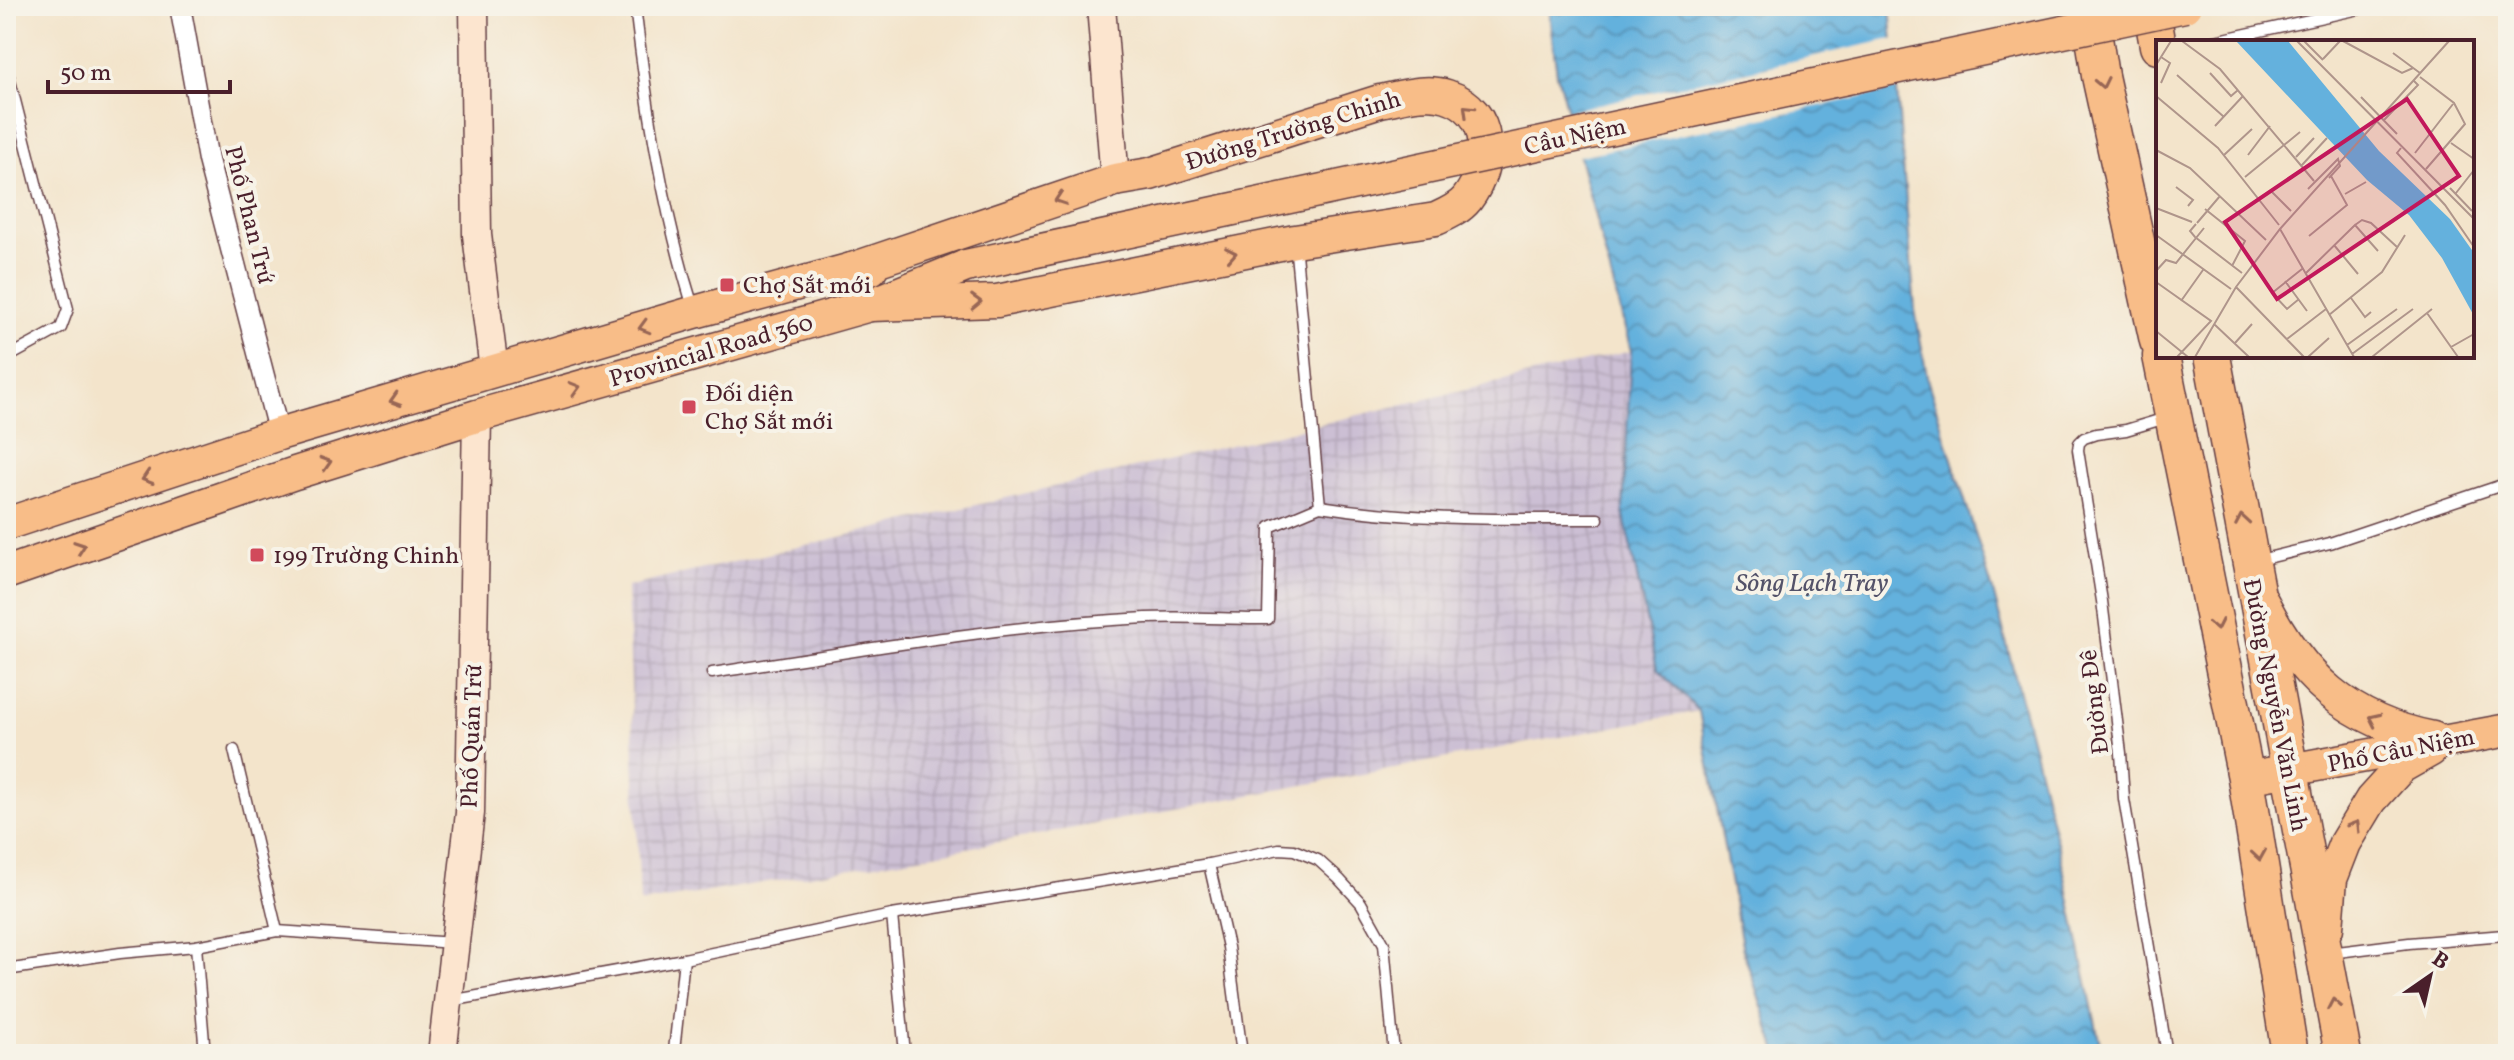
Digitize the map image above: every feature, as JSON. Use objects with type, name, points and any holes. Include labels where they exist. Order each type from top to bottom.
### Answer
[{"type":"highway","points":[[2089,6],[2100,76],[2156,332]]},
{"type":"highway","points":[[2151,6],[2157,40]]},
{"type":"highway","name":"Đường Nguyễn Văn Linh","points":[[2161,358],[2246,778],[2290,1054]]},
{"type":"highway","name":"Đường Nguyễn Văn Linh","points":[[2212,358],[2343,1054]]},
{"type":"main road","points":[[474,6],[477,235],[494,370]]},
{"type":"main road","points":[[1101,6],[1115,180]]},
{"type":"main road","name":"Cầu Niệm","points":[[966,266],[2185,6]]},
{"type":"main road","name":"Đường Trường Chinh","points":[[852,269],[1115,180],[1150,174],[1380,101],[1419,93],[1448,96],[1467,107],[1478,120],[1487,149],[1466,200],[1452,212],[1436,219],[1295,241],[997,301],[870,305]]},
{"type":"main road","name":"Provincial Road 360","points":[[6,524],[279,434],[852,269],[966,266]]},
{"type":"main road","name":"Provincial Road 360","points":[[6,573],[295,473],[477,416],[870,305],[966,266]]},
{"type":"main road","name":"Phố Quán Trữ","points":[[442,1054],[470,813],[477,416]]},
{"type":"main road","points":[[2251,572],[2279,634],[2305,668],[2333,695],[2363,715],[2399,731],[2448,741]]},
{"type":"main road","name":"Phố Cầu Niệm","points":[[2246,778],[2508,730]]},
{"type":"main road","points":[[2324,954],[2331,879],[2345,843],[2371,800],[2401,767],[2448,741]]},
{"type":"street","name":"Phố Phan Trứ","points":[[180,6],[208,160],[279,434]]},
{"type":"lane","points":[[635,6],[656,151],[676,255],[695,312]]},
{"type":"lane","points":[[2219,40],[2373,6]]},
{"type":"lane","points":[[6,65],[68,309],[61,328],[6,358]]},
{"type":"lane","points":[[1295,241],[1320,506]]},
{"type":"lane","name":"Đường Đê","points":[[2167,1054],[2124,799],[2104,616],[2078,450],[2084,438],[2174,416]]},
{"type":"lane","points":[[2251,572],[2508,483]]},
{"type":"lane","points":[[712,673],[966,636],[1065,625],[1147,618],[1268,619],[1270,527],[1320,506],[1435,519],[1598,519]]},
{"type":"lane","points":[[234,750],[277,931]]},
{"type":"lane","points":[[448,1001],[684,959],[892,915],[1209,864],[1279,849],[1294,850],[1318,860],[1339,879],[1361,903],[1384,944],[1394,1054]]},
{"type":"lane","points":[[1209,864],[1228,947],[1242,1054]]},
{"type":"lane","points":[[892,915],[905,1054]]},
{"type":"lane","points":[[6,970],[120,953],[196,946],[277,931],[456,944]]},
{"type":"lane","points":[[2324,954],[2504,935]]},
{"type":"lane","points":[[196,946],[205,1054]]},
{"type":"lane","points":[[674,1051],[684,959]]},
{"type":"shaded area","points":[[1631,351],[1623,512],[1657,669],[1699,711],[919,857],[640,903],[627,587]]},
{"type":"water","name":"Sông Lạch Tray","points":[[1548,6],[1890,6],[1915,310],[1928,382],[1993,591],[2062,863],[2102,1054],[1778,1054],[1743,950],[1699,711],[1657,669],[1623,512],[1631,351],[1557,74]]},
{"type":"pier","points":[[1896,38],[1901,89],[1575,157],[1563,112]]},
{"type":"place","name":"Chợ Sắt mới","points":[[727,285]]},
{"type":"place","name":"Đối diện Chợ Sắt mới","points":[[689,407]]},
{"type":"place","name":"199 Trường Chinh","points":[[257,555]]}]
